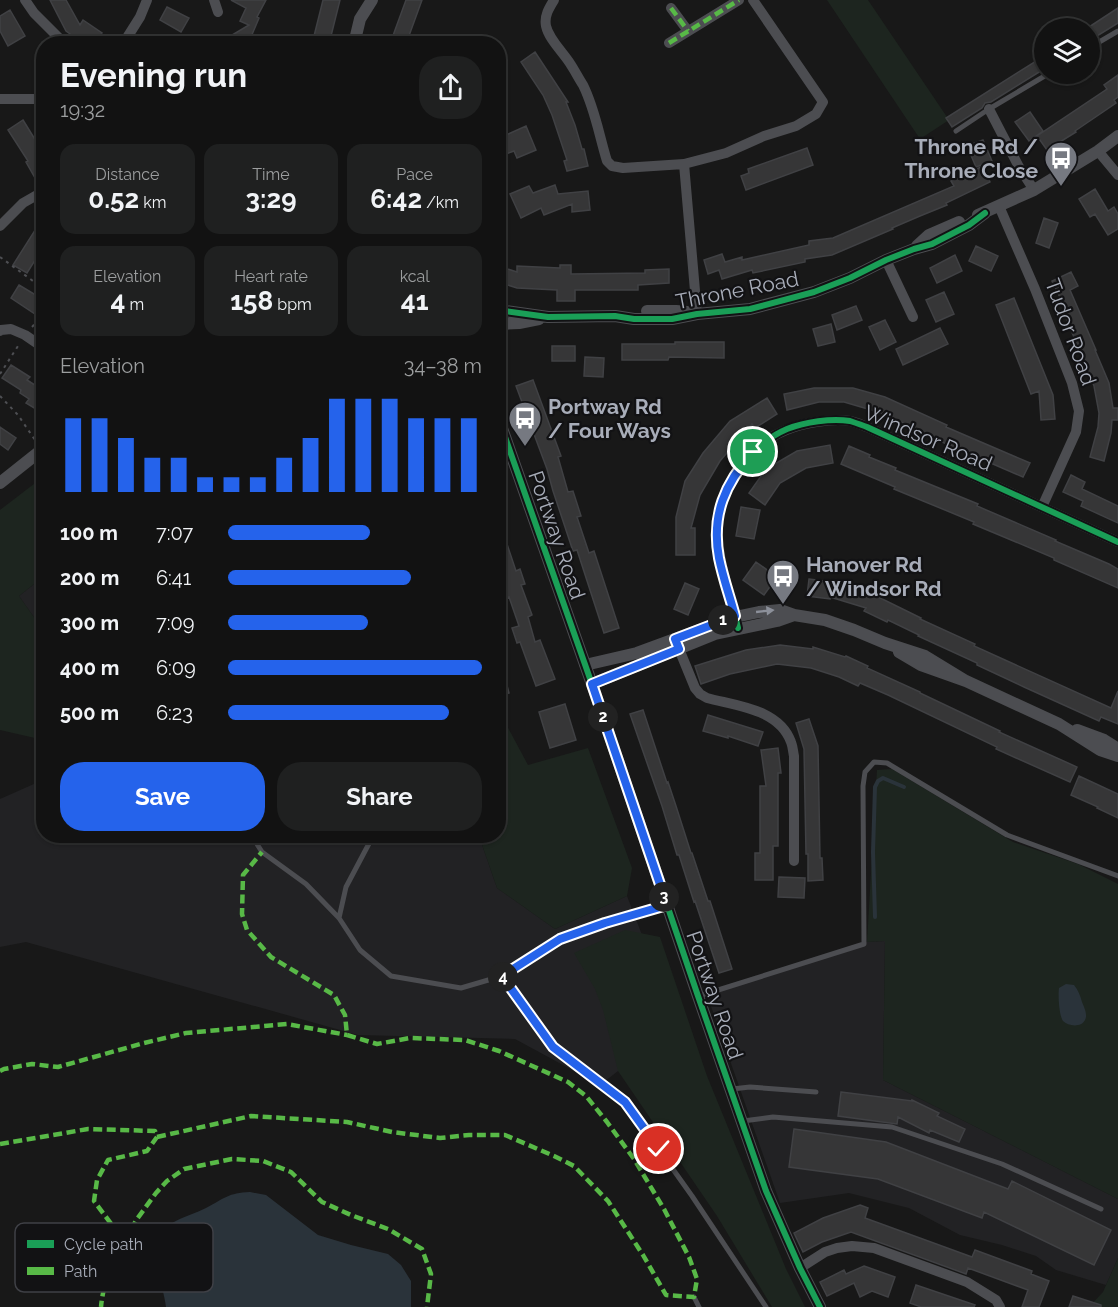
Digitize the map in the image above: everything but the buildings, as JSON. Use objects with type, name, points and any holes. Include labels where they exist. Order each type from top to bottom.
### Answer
[{"type":"street","points":[[26,0],[34,13],[57,36]]},
{"type":"street","points":[[128,36],[147,0]]},
{"type":"street","points":[[214,0],[218,12]]},
{"type":"street","points":[[356,36],[360,19],[372,0]]},
{"type":"street","points":[[554,0],[548,9],[546,27],[583,87],[596,116],[607,160],[612,166],[623,168],[684,164],[726,153],[764,136],[796,126],[816,114],[823,102],[753,0]]},
{"type":"street","points":[[669,43],[739,0]]},
{"type":"street","points":[[671,8],[688,31]]},
{"type":"street","points":[[0,99],[36,99]]},
{"type":"street","points":[[989,109],[1019,167],[1034,190]]},
{"type":"street","name":"Throne Road","points":[[506,311],[549,317],[615,316],[634,319],[672,319],[750,309],[814,292],[914,249],[929,235],[1034,190],[1098,151],[1118,136]]},
{"type":"street","points":[[1098,151],[1118,175]]},
{"type":"street","points":[[684,164],[697,314]]},
{"type":"street","points":[[0,226],[23,203],[36,196]]},
{"type":"street","name":"Tudor Road","points":[[999,206],[1072,383],[1079,411],[1076,432],[1042,507]]},
{"type":"street","points":[[886,260],[913,317]]},
{"type":"street","name":"Throne Road","points":[[506,324],[549,317]]},
{"type":"street","points":[[0,332],[11,329],[36,343]]},
{"type":"street","name":"Windsor Road","points":[[737,622],[719,557],[718,520],[721,502],[739,468],[753,452],[786,430],[808,424],[849,421],[867,427],[1118,542]]},
{"type":"street","name":"Portway Road","points":[[506,440],[766,1191],[820,1307]]},
{"type":"street","points":[[0,483],[36,455]]},
{"type":"street","points":[[592,684],[677,644],[759,612],[780,610],[794,615],[825,620],[925,656],[966,681],[1059,724],[1104,740],[1118,749]]},
{"type":"street","points":[[585,665],[677,644]]},
{"type":"street","points":[[677,644],[695,688],[700,694],[707,698],[763,713],[775,720],[791,742],[794,756],[794,861]]},
{"type":"street","points":[[1059,724],[1100,750],[1118,756]]},
{"type":"street","points":[[800,1268],[825,1252],[837,1248],[852,1246],[874,1248],[967,1282],[996,1300],[1000,1307]]},
{"type":"lane","points":[[1100,42],[1118,31]]},
{"type":"lane","points":[[956,131],[1034,82]]},
{"type":"lane","points":[[698,996],[864,944],[863,786],[865,772],[874,762],[887,763],[1007,835],[1118,876]]},
{"type":"lane","points":[[256,843],[262,852],[306,884],[339,918],[360,950],[391,976],[460,988],[502,976],[560,939],[667,905]]},
{"type":"lane","points":[[339,918],[346,887],[369,843]]},
{"type":"lane","points":[[502,976],[553,1047],[625,1102],[692,1196],[765,1307]]},
{"type":"lane","points":[[730,1090],[750,1087],[816,1092]]},
{"type":"lane","points":[[741,1121],[773,1117],[892,1127],[1002,1164],[1101,1209]]},
{"type":"lane","points":[[694,1297],[699,1307]]},
{"type":"path","points":[[0,257],[35,284]]},
{"type":"path","points":[[0,374],[25,335],[36,323]]},
{"type":"path","points":[[0,396],[36,439]]},
{"type":"shaded area","points":[[827,0],[868,0],[949,120],[920,139]]},
{"type":"shaded area","points":[[36,482],[36,583],[19,596],[36,620],[35,738],[0,730],[0,510]]},
{"type":"shaded area","points":[[36,583],[36,620],[19,596]]},
{"type":"shaded area","points":[[506,724],[528,765],[588,748],[632,868],[627,896],[555,929],[497,888],[481,843],[506,843]]},
{"type":"shaded area","points":[[892,769],[1013,842],[1078,864],[1118,884],[1118,1199],[883,1080],[885,941],[867,942],[877,770]]},
{"type":"shaded area","points":[[36,783],[36,843],[481,843],[497,888],[555,929],[627,896],[679,1031],[600,1085],[515,1039],[358,1035],[26,942],[0,947],[0,799]]},
{"type":"shaded area","points":[[625,930],[660,937],[707,1076],[786,1269],[805,1307],[772,1307],[717,1216],[618,1071],[603,1010],[595,989],[574,953]]},
{"type":"shaded area","points":[[885,941],[883,1080],[1118,1199],[1118,1258],[1106,1285],[1056,1270],[1036,1256],[960,1235],[909,1208],[849,1193],[780,1203],[706,992],[866,942]]},
{"type":"shaded area","points":[[1066,984],[1074,985],[1078,991],[1086,1016],[1081,1024],[1068,1024],[1063,1021],[1059,1005],[1059,988]]},
{"type":"shaded area","points":[[250,1192],[266,1195],[318,1235],[388,1254],[401,1265],[411,1281],[411,1307],[166,1307],[163,1292],[213,1292],[213,1223],[173,1223],[237,1194]]},
{"type":"shaded area","points":[[1118,1258],[1118,1307],[1089,1307],[1103,1292]]},
{"type":"waterway","points":[[875,917],[873,852],[875,787],[883,778],[904,787]]},
{"type":"marked path","points":[[669,43],[739,0]]},
{"type":"marked path","points":[[671,8],[688,31]]},
{"type":"marked path","points":[[157,1137],[251,1116],[347,1122],[392,1132],[440,1138],[505,1135],[574,1166],[608,1201],[666,1295],[694,1297],[697,1279],[689,1257],[664,1209],[634,1159],[586,1096],[568,1082],[499,1051],[465,1040],[410,1038],[377,1044],[347,1035],[345,1015],[334,995],[271,957],[247,930],[242,914],[243,875],[262,852]]},
{"type":"marked path","points":[[0,1071],[32,1064],[58,1067],[186,1033],[287,1024],[347,1035]]},
{"type":"marked path","points":[[0,1144],[88,1129],[155,1131],[157,1137],[147,1151],[108,1160],[97,1180],[94,1201],[110,1223]]},
{"type":"marked path","points":[[135,1223],[156,1193],[167,1181],[184,1169],[232,1159],[263,1161],[291,1172],[322,1202],[388,1229],[422,1249],[431,1274],[427,1307]]},
{"type":"marked path","points":[[101,1307],[104,1292]]},
{"type":"cycle path","points":[[506,311],[548,317],[615,316],[634,319],[672,319],[750,309],[814,292],[850,278],[886,260],[932,244],[969,225],[985,213]]},
{"type":"cycle path","points":[[738,628],[719,549],[720,507],[732,480],[751,455],[774,436],[802,424],[818,421],[850,421],[1118,542]]},
{"type":"cycle path","points":[[506,440],[766,1191],[820,1307]]},
{"type":"place","name":"Throne Rd / Throne Close","points":[[1061,187]]},
{"type":"place","name":"Portway Rd / Four Ways","points":[[525,447]]},
{"type":"place","name":"Hanover Rd / Windsor Rd","points":[[783,605]]},
{"type":"route","points":[[659,1149],[625,1102],[553,1047],[502,976],[560,939],[667,905],[592,684],[679,649],[675,639],[735,616],[719,557],[718,520],[721,502],[729,484],[753,452]]}]
